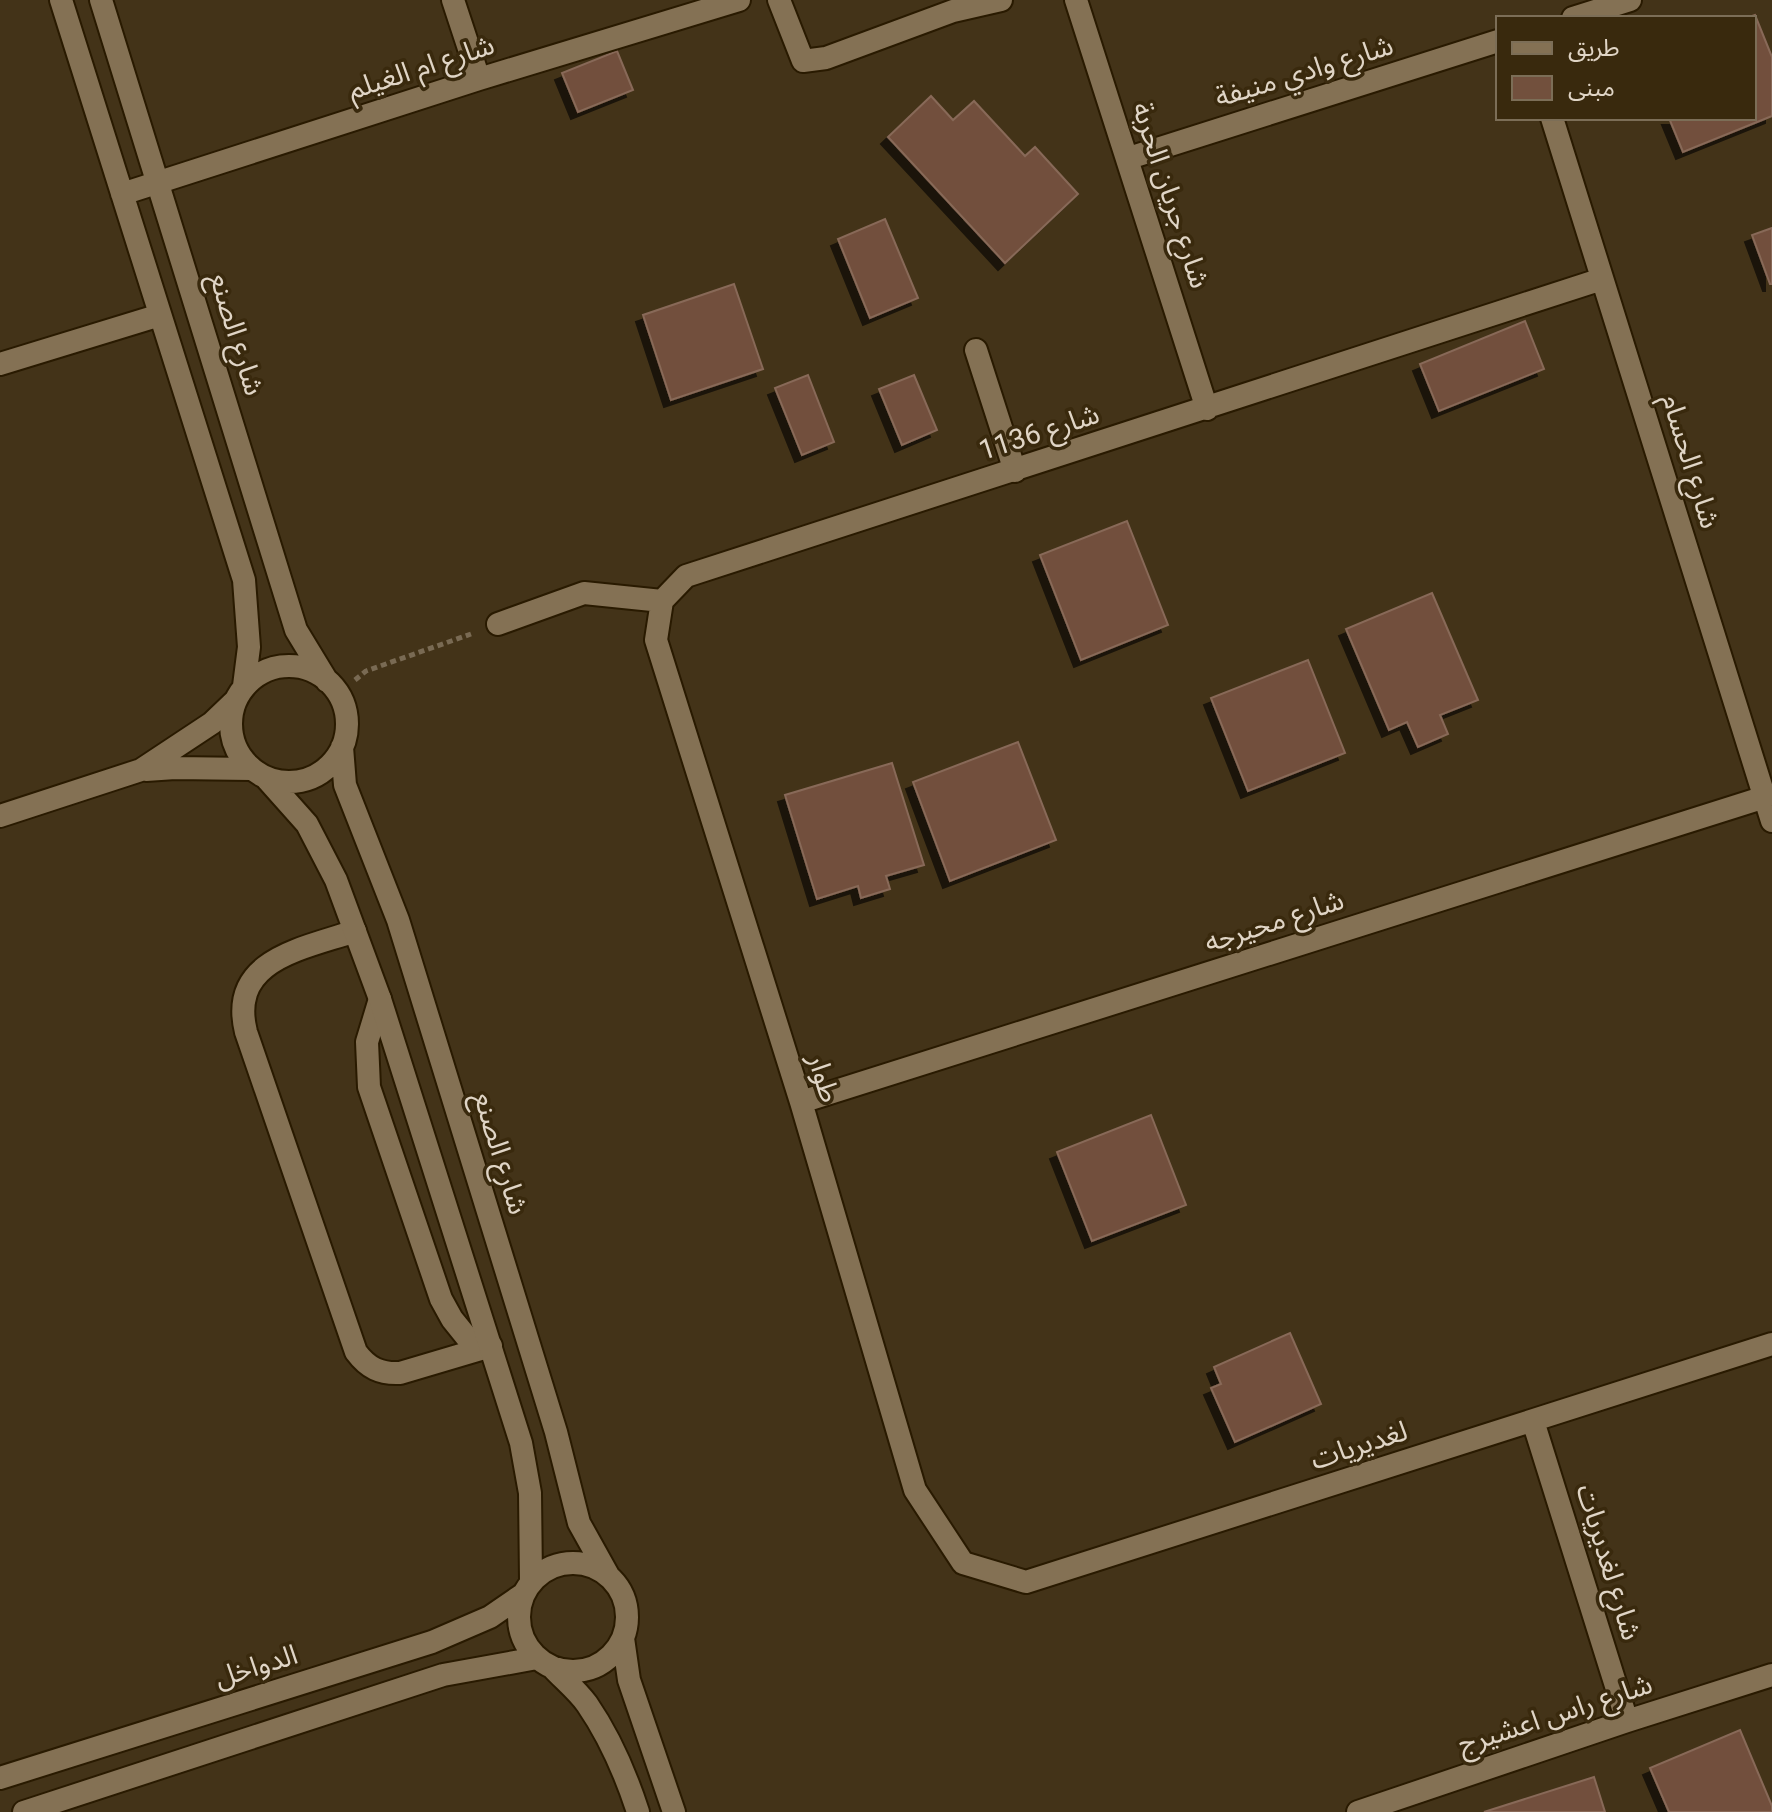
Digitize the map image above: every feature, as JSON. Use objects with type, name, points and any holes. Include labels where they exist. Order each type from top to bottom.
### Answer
[{"type":"street","points":[[61,0],[244,580],[249,647],[240,694],[230,719],[232,737],[239,754],[307,824],[336,880],[380,999],[484,1348],[521,1443],[530,1493],[527,1588],[518,1612],[520,1629],[526,1645],[585,1701],[603,1731],[638,1812]]},
{"type":"street","name":"شارع الصنع","points":[[101,0],[296,630],[333,687]]},
{"type":"street","points":[[453,0],[479,79]]},
{"type":"street","name":"شارع ام الغيلم","points":[[122,194],[479,79],[739,0]]},
{"type":"street","points":[[779,0],[803,61],[826,58],[953,11],[1001,0]]},
{"type":"street","name":"شارع جريان الحربة","points":[[1076,0],[1207,409]]},
{"type":"street","points":[[1579,16],[1630,0]]},
{"type":"street","name":"شارع وادي منيفة","points":[[1129,158],[1496,42]]},
{"type":"street","name":"شارع الحسام","points":[[1553,120],[1772,821]]},
{"type":"street","name":"شارع 1136","points":[[662,601],[686,576],[1602,279]]},
{"type":"street","points":[[0,364],[160,315]]},
{"type":"street","points":[[976,350],[1015,471]]},
{"type":"street","points":[[498,624],[584,593],[662,601]]},
{"type":"street","name":"طوار","points":[[662,601],[656,640],[801,1102],[915,1490],[963,1563]]},
{"type":"street","points":[[0,816],[141,770],[175,768],[258,773],[284,783],[301,782],[333,763],[342,747],[346,730],[345,711],[333,687],[311,671],[294,666],[267,671],[212,723],[141,770]]},
{"type":"street","name":"شارع الصنع","points":[[342,747],[345,785],[398,920],[556,1432],[579,1523],[608,1575]]},
{"type":"street","name":"شارع محيرجه","points":[[801,1102],[1765,797]]},
{"type":"street","points":[[355,931],[261,968],[246,991],[243,1005],[246,1032],[356,1352],[364,1363],[387,1374],[400,1373],[484,1348]]},
{"type":"street","points":[[380,999],[367,1042],[369,1087],[441,1299],[452,1319],[484,1348]]},
{"type":"street","name":"لغديريات","points":[[963,1563],[1026,1582],[1772,1344]]},
{"type":"street","name":"شارع لغديريات","points":[[1533,1421],[1627,1721]]},
{"type":"street","points":[[24,1812],[443,1675],[544,1663],[568,1671],[585,1670],[601,1664],[614,1653],[623,1638],[627,1621],[626,1604],[608,1575],[594,1566],[577,1562],[560,1563],[545,1569],[527,1588]]},
{"type":"street","name":"الدواخل","points":[[0,1778],[432,1642],[477,1624],[527,1588]]},
{"type":"street","points":[[623,1638],[629,1680],[674,1812]]},
{"type":"street","name":"شارع راس اعشيرج","points":[[1358,1812],[1772,1675]]},
{"type":"path","points":[[333,687],[366,671],[498,624]]},
{"type":"building","points":[[1756,17],[1772,57],[1772,116],[1683,152],[1670,120],[1756,120]]},
{"type":"building","points":[[617,51],[633,90],[578,112],[562,73]]},
{"type":"building","points":[[931,96],[953,120],[974,101],[1025,156],[1035,147],[1078,194],[1005,263],[888,137]]},
{"type":"building","points":[[885,219],[918,298],[870,318],[838,239]]},
{"type":"building","points":[[1772,228],[1772,284],[1770,284],[1752,235]]},
{"type":"building","points":[[734,284],[763,369],[671,400],[643,315]]},
{"type":"building","points":[[1525,321],[1544,369],[1439,411],[1420,364]]},
{"type":"building","points":[[808,375],[834,442],[802,455],[775,388]]},
{"type":"building","points":[[914,375],[937,430],[902,445],[879,389]]},
{"type":"building","points":[[1127,521],[1168,625],[1081,660],[1040,555]]},
{"type":"building","points":[[1432,593],[1478,700],[1440,715],[1448,734],[1418,747],[1407,722],[1389,730],[1346,629]]},
{"type":"building","points":[[1308,660],[1345,753],[1248,791],[1211,698]]},
{"type":"building","points":[[1018,742],[1056,840],[950,881],[913,782]]},
{"type":"building","points":[[892,763],[924,865],[886,876],[890,889],[861,898],[858,886],[817,899],[785,795]]},
{"type":"building","points":[[1151,1115],[1186,1205],[1092,1241],[1057,1152]]},
{"type":"building","points":[[1290,1333],[1321,1404],[1235,1442],[1211,1388],[1221,1384],[1214,1367]]},
{"type":"building","points":[[1740,1730],[1772,1812],[1669,1812],[1650,1768]]},
{"type":"building","points":[[1594,1777],[1605,1812],[1484,1812]]}]
